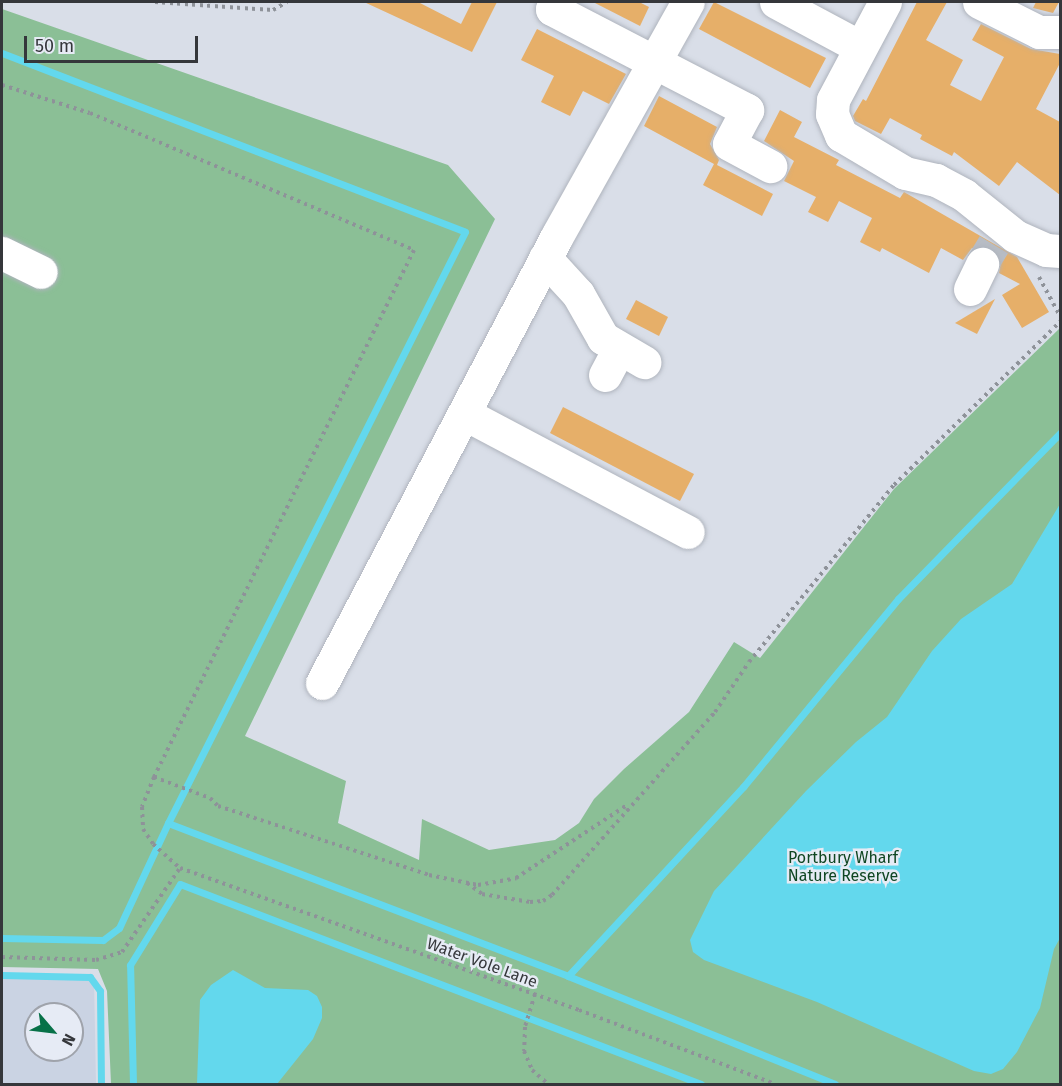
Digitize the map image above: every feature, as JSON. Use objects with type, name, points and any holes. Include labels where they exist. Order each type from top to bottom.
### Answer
[{"type":"street","points":[[556,2],[552,9],[656,62],[743,94],[747,110],[729,144],[770,166]]},
{"type":"street","points":[[322,683],[545,258],[688,2]]},
{"type":"street","points":[[776,2],[860,47]]},
{"type":"street","points":[[885,2],[833,100],[832,114],[841,135],[905,173],[936,180],[964,195],[987,256],[1046,250],[1060,252]]},
{"type":"street","points":[[979,2],[1039,33],[1060,32]]},
{"type":"street","points":[[2,253],[41,272]]},
{"type":"street","points":[[545,258],[578,294],[603,338],[623,362]]},
{"type":"street","points":[[465,414],[688,532]]},
{"type":"path","points":[[155,2],[273,10],[287,2]]},
{"type":"path","points":[[2,85],[90,113],[414,250],[154,777],[142,807],[142,829],[153,844],[180,868],[122,952],[96,960],[2,957]]},
{"type":"path","points":[[466,883],[482,894],[543,901],[715,712],[748,662],[894,485],[1060,322]]},
{"type":"path","points":[[154,777],[210,798],[218,806],[429,874],[466,883],[496,884],[516,878],[632,801]]},
{"type":"path","name":"Water Vole Lane","points":[[180,868],[535,994],[775,1084]]},
{"type":"path","points":[[535,994],[525,1028],[524,1051],[532,1070],[548,1084]]},
{"type":"shaded area","points":[[2,976],[94,979],[96,1084],[2,1084]]},
{"type":"green space","name":"Portbury Wharf Nature Reserve","points":[[2,9],[448,165],[495,219],[245,736],[346,781],[338,823],[419,860],[422,819],[489,850],[555,840],[579,823],[594,799],[624,769],[689,712],[734,642],[760,658],[894,489],[1060,328],[1060,1084],[111,1084],[107,991],[98,969],[2,967]]},
{"type":"water","points":[[1060,504],[1060,938],[1054,949],[1040,1008],[1017,1052],[1003,1069],[991,1074],[974,1071],[817,1002],[704,960],[693,952],[690,940],[714,891],[806,791],[856,742],[887,717],[932,651],[961,619],[1012,584]]},
{"type":"water","points":[[233,970],[265,988],[308,990],[317,996],[322,1007],[322,1018],[313,1039],[277,1084],[197,1084],[200,1000],[211,985]]},
{"type":"building","points":[[364,2],[418,2],[461,24],[472,2],[497,2],[472,52]]},
{"type":"building","points":[[593,2],[639,2],[649,7],[640,26]]},
{"type":"building","points":[[714,2],[826,58],[810,88],[699,29]]},
{"type":"building","points":[[917,2],[947,2],[926,40],[963,60],[950,85],[981,101],[1004,57],[972,40],[981,24],[1031,49],[1060,54],[1060,63],[1036,109],[1060,122],[1060,195],[1017,162],[999,186],[954,152],[952,156],[920,139],[922,135],[890,118],[881,134],[855,121],[853,116],[863,99],[866,101]]},
{"type":"building","points":[[1036,2],[1059,2],[1053,13],[1033,8]]},
{"type":"building","points":[[537,29],[626,74],[609,104],[583,91],[570,116],[541,102],[554,76],[521,60]]},
{"type":"building","points":[[659,96],[717,127],[710,144],[719,160],[717,165],[773,194],[762,216],[703,185],[714,164],[644,126]]},
{"type":"building","points":[[780,110],[802,122],[794,137],[839,160],[836,165],[900,198],[904,192],[1017,257],[1049,312],[1022,328],[1002,295],[1020,284],[999,273],[1001,262],[990,247],[972,248],[963,260],[941,248],[929,273],[882,248],[880,252],[860,242],[872,218],[839,201],[828,222],[808,212],[816,197],[784,181],[794,161],[764,141]]},
{"type":"building","points":[[995,299],[977,334],[955,323]]},
{"type":"building","points":[[636,300],[668,317],[659,336],[626,319]]},
{"type":"building","points":[[563,407],[694,474],[680,501],[550,433]]},
{"type":"waterway","points":[[2,53],[465,232],[168,823],[568,976],[835,1084]]},
{"type":"waterway","points":[[568,976],[743,787],[898,599],[1060,433]]},
{"type":"waterway","points":[[2,938],[103,940],[119,928],[168,823]]},
{"type":"waterway","points":[[133,1084],[130,965],[180,884],[701,1084]]},
{"type":"waterway","points":[[2,975],[90,977],[100,991],[101,1084]]},
{"type":"tunnel","points":[[982,264],[994,244]]}]
